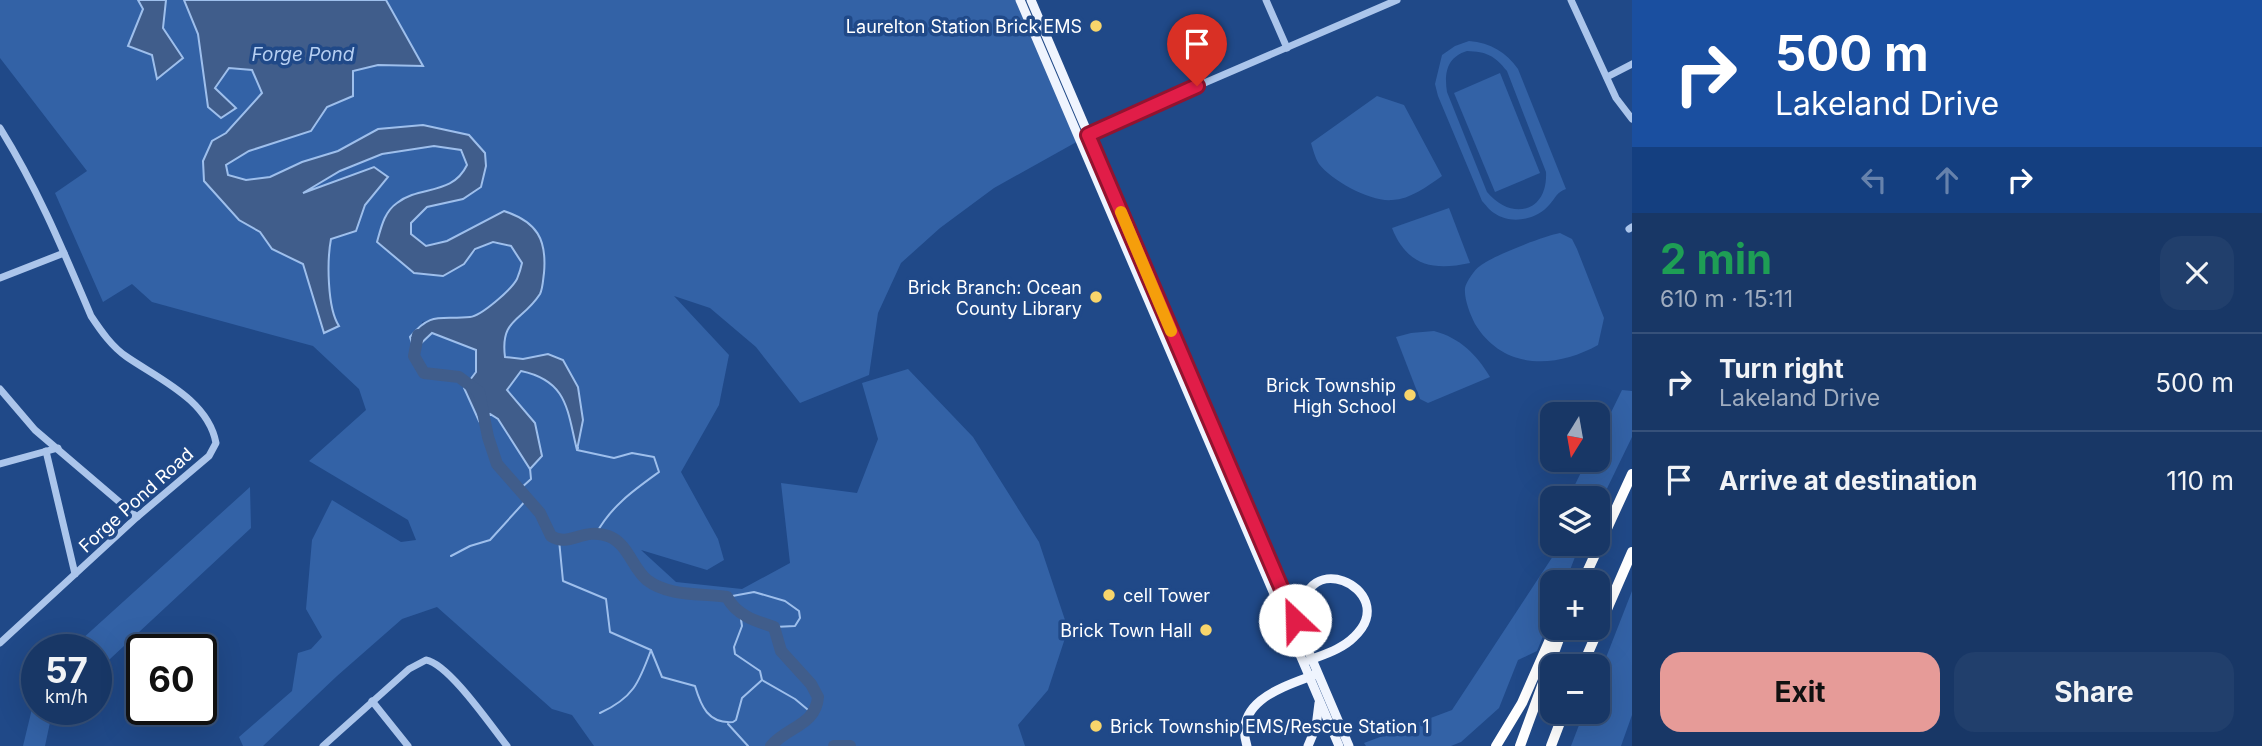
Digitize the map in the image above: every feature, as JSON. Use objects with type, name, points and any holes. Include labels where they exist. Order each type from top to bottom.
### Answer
[{"type":"highway","points":[[1588,570],[1632,474]]},
{"type":"highway","points":[[1588,654],[1632,552]]},
{"type":"highway","points":[[1496,746],[1522,704],[1550,640]]},
{"type":"highway","points":[[1520,746],[1559,640]]},
{"type":"highway","points":[[1551,746],[1559,724]]},
{"type":"main road","points":[[1020,0],[1339,746]]},
{"type":"main road","points":[[1031,0],[1349,746]]},
{"type":"main road","points":[[1303,663],[1342,646],[1356,636],[1365,621],[1366,610],[1363,594],[1358,588],[1334,578],[1325,579],[1312,587],[1302,606],[1305,641]]},
{"type":"main road","points":[[1247,746],[1244,734],[1247,719],[1256,705],[1268,694],[1320,673]]},
{"type":"main road","points":[[1308,746],[1316,727],[1319,702]]},
{"type":"street","points":[[1266,0],[1287,48]]},
{"type":"street","points":[[1088,135],[1397,0]]},
{"type":"street","points":[[1571,0],[1616,98],[1632,118]]},
{"type":"street","points":[[1607,77],[1632,64]]},
{"type":"street","name":"Forge Pond Road","points":[[0,128],[27,171],[91,316],[112,345],[177,388],[198,410],[215,436],[216,443],[209,456],[137,517],[0,643]]},
{"type":"street","points":[[0,278],[64,253]]},
{"type":"street","points":[[0,389],[35,430],[137,517]]},
{"type":"street","points":[[0,464],[58,448]]},
{"type":"street","points":[[46,451],[75,574]]},
{"type":"street","points":[[323,746],[409,669],[418,662],[432,661],[438,663],[476,706],[507,746]]},
{"type":"street","points":[[372,702],[408,746]]},
{"type":"shaded area","points":[[0,0],[138,0],[144,9],[129,46],[152,55],[158,79],[166,0],[184,0],[198,34],[208,107],[235,108],[215,88],[229,68],[252,70],[262,93],[226,133],[212,141],[204,181],[238,220],[260,232],[272,249],[303,264],[324,333],[333,317],[330,301],[331,238],[356,231],[365,205],[388,177],[297,196],[340,171],[382,154],[434,146],[461,150],[467,165],[461,174],[449,184],[419,193],[407,200],[377,242],[464,264],[484,245],[495,243],[511,246],[522,263],[516,281],[504,295],[473,318],[438,318],[422,322],[421,342],[432,333],[476,350],[476,372],[465,388],[479,420],[490,414],[498,419],[531,469],[535,423],[507,390],[521,371],[549,383],[583,420],[548,354],[523,359],[505,358],[509,328],[541,292],[504,211],[447,241],[426,246],[411,234],[411,223],[427,207],[463,199],[485,153],[378,129],[338,151],[302,162],[270,177],[246,180],[228,175],[226,165],[249,151],[310,131],[327,107],[353,96],[353,71],[378,65],[422,66],[386,0],[1020,0],[1080,140],[994,188],[940,228],[901,263],[878,313],[869,375],[800,403],[756,347],[710,308],[674,296],[729,355],[719,405],[681,472],[718,539],[724,560],[707,570],[641,550],[676,582],[742,589],[790,563],[781,483],[857,493],[878,439],[862,383],[908,369],[973,437],[1039,542],[1068,629],[1048,690],[1018,725],[1025,746],[594,746],[572,715],[552,709],[437,607],[402,619],[263,746],[243,746],[239,737],[292,691],[298,653],[311,649],[322,637],[306,609],[312,540],[332,500],[401,542],[416,540],[408,520],[309,461],[366,410],[359,389],[313,346],[152,302],[132,284],[103,302],[55,193],[87,171],[0,58]]},
{"type":"shaded area","points":[[1469,41],[1491,46],[1503,53],[1518,69],[1566,189],[1538,214],[1524,219],[1508,219],[1492,212],[1482,201],[1435,84],[1442,55]],"holes":[[[1467,51],[1490,55],[1507,71],[1546,172],[1541,196],[1535,204],[1526,208],[1507,207],[1487,192],[1447,92],[1448,67],[1455,57]]]},
{"type":"shaded area","points":[[1500,73],[1540,173],[1495,192],[1454,93]]},
{"type":"shaded area","points":[[1377,96],[1404,105],[1442,176],[1418,192],[1399,199],[1374,198],[1342,183],[1319,164],[1311,143]]},
{"type":"shaded area","points":[[1449,208],[1470,263],[1433,265],[1423,263],[1405,251],[1392,228]]},
{"type":"shaded area","points":[[1560,233],[1572,239],[1604,318],[1598,345],[1582,353],[1548,361],[1515,357],[1500,350],[1475,324],[1466,302],[1466,285],[1476,270],[1486,262],[1518,247]]},
{"type":"shaded area","points":[[1434,331],[1467,348],[1490,377],[1428,403],[1420,399],[1396,337]]},
{"type":"shaded area","points":[[1622,390],[1632,391],[1632,437],[1608,486],[1574,486],[1581,472],[1610,472],[1610,414]]},
{"type":"shaded area","points":[[250,487],[251,528],[137,634],[126,634],[126,644],[112,657],[112,634],[88,634]]},
{"type":"shaded area","points":[[1553,556],[1575,556],[1570,570],[1544,570]]},
{"type":"shaded area","points":[[1540,576],[1541,640],[1537,651],[1518,660],[1499,708],[1461,742],[1451,746],[1366,746],[1364,743],[1452,710]]},
{"type":"shaded area","points":[[1632,591],[1632,715],[1621,746],[1571,746],[1579,724],[1610,724],[1610,654],[1607,654]]},
{"type":"shaded area","points":[[28,725],[49,725],[45,746],[23,746]]},
{"type":"water","points":[[138,0],[166,0],[163,28],[183,58],[157,79],[152,55],[128,46],[143,9]]},
{"type":"water","name":"Forge Pond","points":[[184,0],[386,0],[423,66],[378,65],[353,71],[353,96],[327,107],[311,131],[249,151],[226,165],[228,175],[246,180],[270,177],[302,162],[338,151],[378,129],[423,125],[469,135],[485,153],[486,166],[481,187],[463,199],[427,207],[411,223],[411,234],[426,246],[447,241],[504,211],[525,221],[538,233],[544,251],[542,289],[533,303],[509,327],[504,344],[505,357],[523,359],[548,354],[563,360],[578,387],[583,420],[577,450],[563,399],[548,382],[521,371],[507,390],[535,423],[542,456],[530,469],[498,419],[490,414],[479,421],[464,388],[476,372],[476,350],[432,333],[414,350],[410,337],[424,323],[437,318],[475,316],[514,284],[522,265],[511,246],[493,242],[475,249],[464,264],[443,276],[414,273],[377,242],[386,216],[397,203],[406,197],[444,186],[461,175],[467,165],[461,150],[434,146],[382,154],[340,171],[303,193],[374,167],[388,177],[365,205],[356,231],[331,239],[330,296],[339,326],[324,333],[303,264],[272,249],[260,232],[239,220],[204,181],[203,161],[212,141],[226,133],[262,93],[252,70],[229,68],[215,88],[236,108],[221,118],[208,107],[198,34]]},
{"type":"waterway","points":[[418,335],[414,356],[424,373],[459,377],[479,392],[488,437],[497,464],[540,513],[551,536],[564,540],[591,534],[608,536],[620,544],[642,575],[656,585],[675,592],[727,597],[741,613],[774,627],[781,651],[811,684],[818,697],[812,714],[771,746]]},
{"type":"waterway","points":[[578,448],[577,450],[614,458],[632,453],[654,457],[659,472],[616,507],[596,534]]},
{"type":"waterway","points":[[520,489],[531,479],[530,468]]},
{"type":"waterway","points":[[451,556],[490,540],[528,498]]},
{"type":"waterway","points":[[559,540],[563,581],[606,599],[610,632],[651,650],[643,672],[633,688],[620,701],[600,713]]},
{"type":"waterway","points":[[727,597],[754,592],[785,601],[799,611],[800,618],[795,626],[774,627]]},
{"type":"waterway","points":[[740,613],[742,626],[734,647],[735,654],[760,671],[762,680],[795,699],[813,714]]},
{"type":"waterway","points":[[651,650],[662,677],[695,686],[707,712],[724,722],[736,720],[742,698],[762,680]]},
{"type":"waterway","points":[[728,724],[748,746]]},
{"type":"waterway","points":[[834,746],[850,746]]},
{"type":"slow traffic","points":[[1121,212],[1171,331]]},
{"type":"place","name":"Laurelton Station Brick EMS","points":[[1096,26]]},
{"type":"place","name":"Brick Branch: Ocean County Library","points":[[1096,297]]},
{"type":"place","name":"Brick Township High School","points":[[1410,395]]},
{"type":"place","name":"cell Tower","points":[[1109,595]]},
{"type":"place","name":"Brick Town Hall","points":[[1206,630]]},
{"type":"place","name":"Brick Township EMS/Rescue Station 1","points":[[1096,726]]},
{"type":"route","points":[[1197,86],[1088,135],[1295,620]]}]
